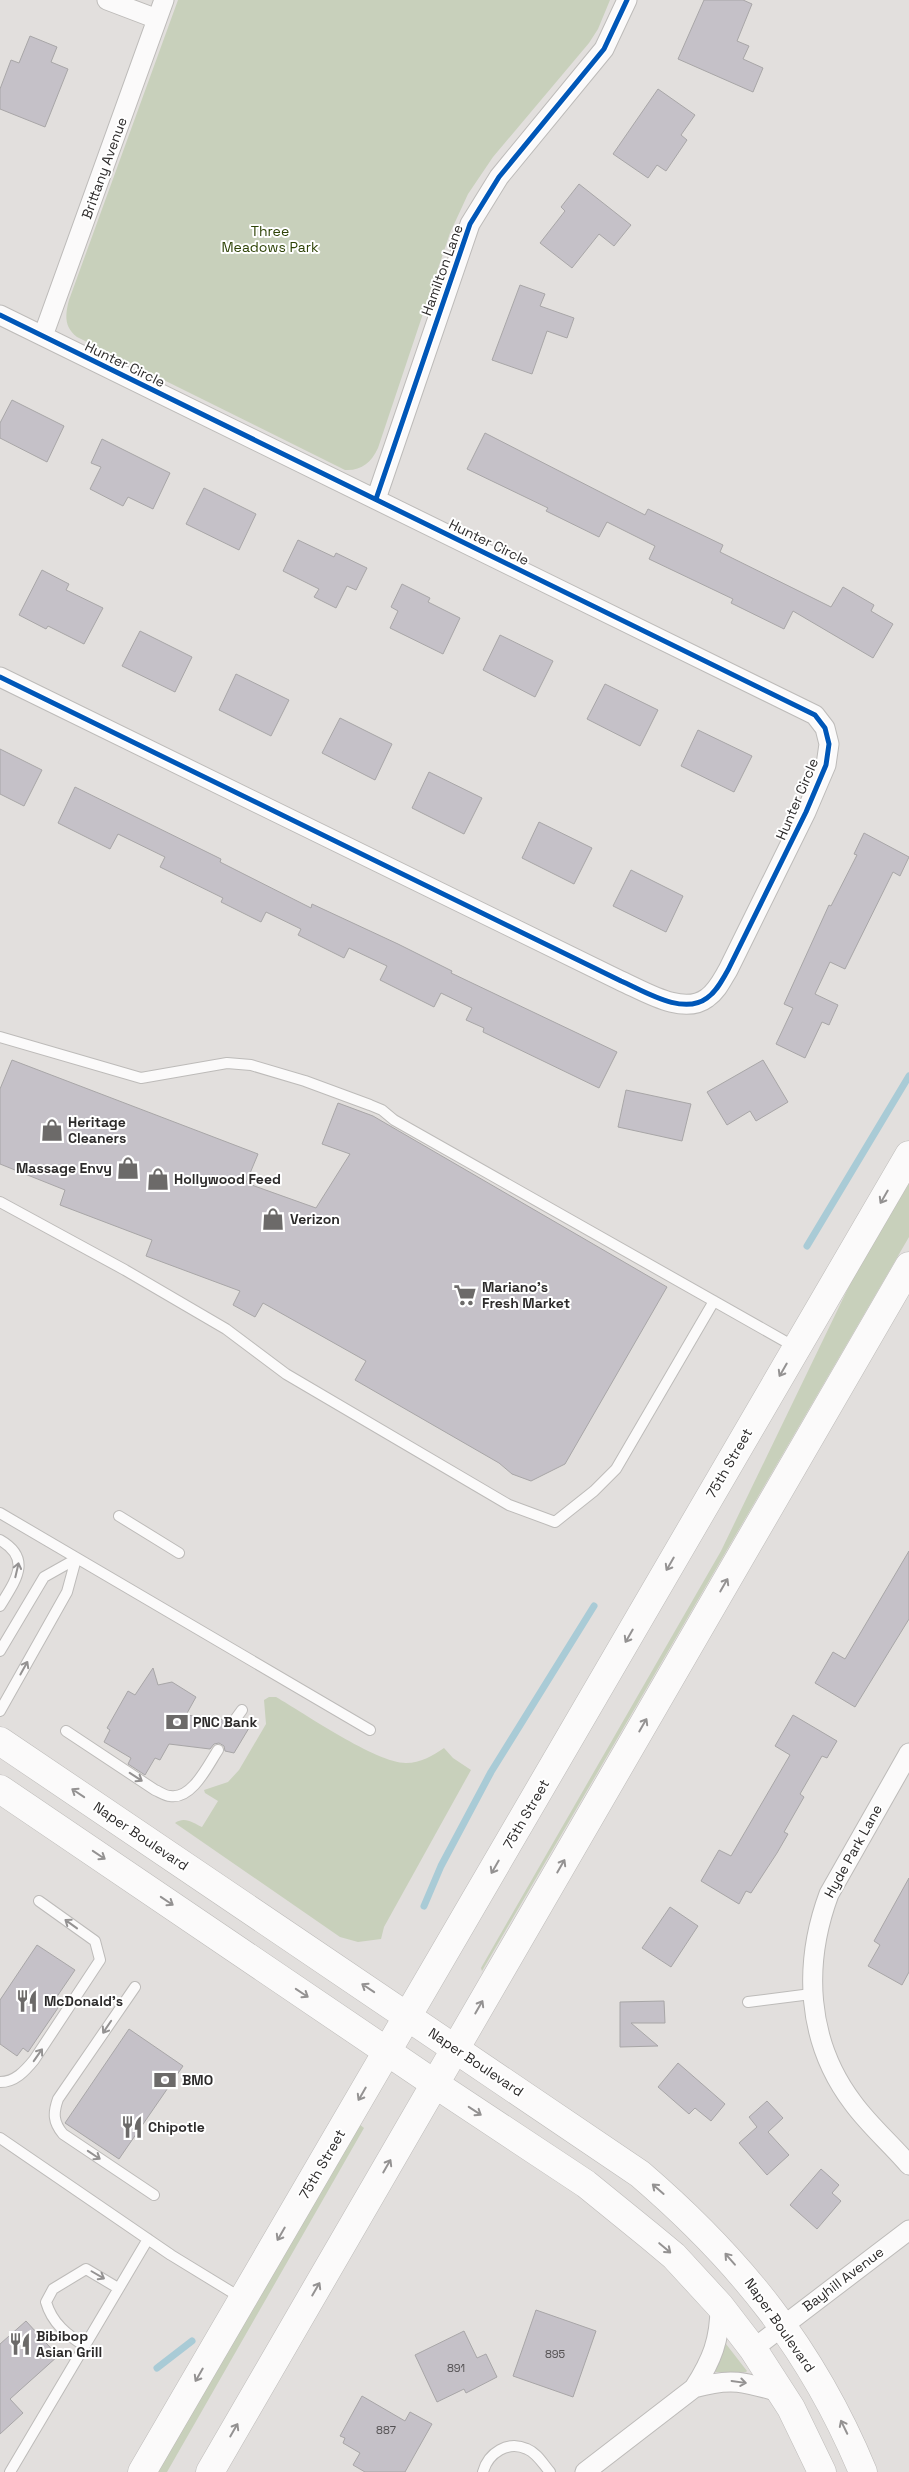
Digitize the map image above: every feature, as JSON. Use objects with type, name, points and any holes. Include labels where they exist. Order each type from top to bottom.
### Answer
[{"type":"main road","name":"75th Street","points":[[142,2472],[909,1155]]},
{"type":"main road","points":[[210,2472],[909,1266]]},
{"type":"main road","name":"Naper Boulevard","points":[[0,1741],[408,2015],[640,2174],[684,2212],[719,2246],[750,2282],[810,2367],[844,2428],[863,2472]]},
{"type":"main road","points":[[0,1789],[434,2084],[586,2184],[674,2256],[720,2306],[753,2349],[782,2393],[822,2472]]},
{"type":"street","points":[[107,0],[157,19]]},
{"type":"street","name":"Brittany Avenue","points":[[44,336],[164,0]]},
{"type":"street","name":"Hamilton Lane","points":[[376,499],[470,224],[499,177],[604,49],[627,0]]},
{"type":"street","name":"Hunter Circle","points":[[0,315],[815,715],[825,728],[829,744],[826,765],[806,812],[728,970],[716,989],[706,999],[686,1005],[656,997],[628,984],[0,677]]},
{"type":"street","name":"Hyde Park Lane","points":[[909,1753],[829,1894],[821,1914],[813,1961],[811,1994],[816,2024],[834,2070],[852,2103],[909,2165]]},
{"type":"street","name":"Bayhill Avenue","points":[[753,2349],[909,2230]]},
{"type":"street","points":[[585,2472],[694,2388],[705,2371],[718,2340],[720,2306]]},
{"type":"street","points":[[694,2388],[732,2380],[782,2393]]},
{"type":"lane","points":[[0,1037],[141,1078],[227,1063],[251,1065],[305,1081],[382,1110],[394,1120],[796,1347]]},
{"type":"lane","points":[[0,1202],[125,1270],[226,1329],[303,1384],[509,1505],[555,1522],[594,1491],[616,1469],[714,1301]]},
{"type":"lane","points":[[0,1513],[370,1730]]},
{"type":"lane","points":[[119,1516],[179,1553]]},
{"type":"lane","points":[[0,1540],[12,1547],[19,1560],[14,1582],[0,1606]]},
{"type":"lane","points":[[0,1651],[44,1577],[76,1559]]},
{"type":"lane","points":[[0,1711],[67,1592],[76,1559]]},
{"type":"lane","points":[[234,1721],[242,1710]]},
{"type":"lane","points":[[66,1731],[155,1790],[170,1796],[180,1796],[190,1790],[218,1750]]},
{"type":"lane","points":[[0,2082],[6,2082],[21,2075],[34,2060],[100,1960],[95,1941],[39,1901]]},
{"type":"lane","points":[[135,1987],[58,2099],[54,2109],[54,2120],[63,2134],[154,2195]]},
{"type":"lane","points":[[748,2002],[811,1994]]},
{"type":"lane","points":[[0,2138],[148,2239],[243,2299]]},
{"type":"lane","points":[[10,2472],[148,2239]]},
{"type":"lane","points":[[85,2346],[67,2335],[50,2315],[46,2302],[52,2289],[86,2269],[118,2288]]},
{"type":"lane","points":[[483,2472],[492,2455],[507,2447],[516,2446],[527,2449],[536,2455],[550,2472]]},
{"type":"green space","name":"Three Meadows Park","points":[[178,0],[610,0],[598,29],[589,43],[493,157],[468,194],[450,233],[378,448],[369,462],[356,469],[345,470],[77,337],[68,325],[66,316],[69,300]]},
{"type":"green space","points":[[909,1183],[909,1237],[482,1971],[481,1968],[721,1551],[852,1280]]},
{"type":"green space","points":[[269,1697],[276,1697],[359,1746],[393,1761],[417,1762],[444,1748],[453,1758],[471,1770],[384,1927],[381,1939],[358,1942],[340,1937],[175,1823],[186,1820],[202,1827],[218,1801],[205,1793],[204,1790],[228,1782],[239,1770],[266,1724],[264,1700]]},
{"type":"green space","points":[[359,2124],[364,2128],[167,2472],[156,2472]]},
{"type":"green space","points":[[726,2344],[747,2371],[746,2372],[715,2372]]},
{"type":"building","points":[[704,0],[743,0],[752,4],[737,41],[749,46],[743,59],[763,68],[753,92],[678,59]]},
{"type":"building","points":[[30,36],[57,47],[51,62],[68,69],[45,127],[0,109],[0,89],[11,60],[19,63]]},
{"type":"building","points":[[658,89],[695,115],[681,135],[687,140],[666,171],[657,165],[648,178],[613,154]]},
{"type":"building","points":[[579,184],[631,225],[614,246],[599,234],[572,268],[540,243],[565,211],[561,207]]},
{"type":"building","points":[[520,285],[545,294],[540,306],[574,318],[567,338],[547,331],[532,374],[492,360]]},
{"type":"building","points":[[12,400],[64,426],[47,462],[0,438],[0,423]]},
{"type":"building","points":[[485,433],[645,515],[648,509],[723,545],[720,552],[831,607],[843,587],[874,605],[871,611],[893,624],[873,658],[793,611],[784,629],[731,603],[733,599],[649,559],[655,546],[607,522],[599,537],[546,511],[548,508],[467,469]]},
{"type":"building","points":[[102,439],[170,473],[153,509],[128,497],[123,506],[90,489],[101,467],[91,463]]},
{"type":"building","points":[[204,488],[256,514],[239,550],[186,524]]},
{"type":"building","points":[[298,540],[334,557],[336,553],[367,568],[356,590],[347,586],[336,608],[314,597],[319,589],[283,571]]},
{"type":"building","points":[[42,570],[69,584],[66,590],[103,608],[84,644],[48,626],[46,629],[19,615]]},
{"type":"building","points":[[402,584],[430,598],[428,602],[460,618],[443,654],[390,628],[398,611],[391,607]]},
{"type":"building","points":[[140,631],[192,657],[175,692],[122,666]]},
{"type":"building","points":[[500,635],[553,661],[535,697],[483,670]]},
{"type":"building","points":[[236,674],[289,700],[271,736],[219,710]]},
{"type":"building","points":[[605,684],[658,710],[640,746],[587,719]]},
{"type":"building","points":[[340,718],[392,744],[375,780],[322,753]]},
{"type":"building","points":[[698,730],[752,756],[734,792],[681,766]]},
{"type":"building","points":[[0,749],[42,770],[24,806],[0,794]]},
{"type":"building","points":[[429,772],[482,798],[464,834],[412,808]]},
{"type":"building","points":[[75,787],[221,859],[220,862],[311,908],[312,904],[398,944],[452,971],[451,973],[617,1052],[599,1088],[483,1032],[484,1028],[466,1020],[472,1008],[441,993],[434,1007],[380,980],[387,966],[349,948],[344,958],[298,935],[301,929],[266,912],[261,922],[221,902],[223,898],[160,867],[165,857],[118,834],[110,849],[58,823]]},
{"type":"building","points":[[539,822],[592,848],[574,884],[522,858]]},
{"type":"building","points":[[864,833],[909,857],[900,876],[893,872],[845,969],[830,962],[815,994],[838,1005],[829,1025],[822,1022],[805,1058],[776,1044],[793,1008],[784,1004],[829,905],[831,906],[857,855],[854,854]]},
{"type":"building","points":[[631,870],[683,896],[666,932],[613,906]]},
{"type":"building","name":"Mariano's Fresh Market","points":[[12,1060],[258,1154],[246,1183],[316,1208],[350,1154],[322,1144],[338,1103],[373,1116],[667,1287],[565,1464],[531,1481],[512,1474],[499,1463],[355,1380],[366,1361],[263,1303],[255,1317],[233,1305],[240,1291],[146,1256],[152,1240],[60,1205],[65,1190],[0,1164],[0,1089]]},
{"type":"building","points":[[763,1060],[788,1102],[756,1121],[750,1111],[727,1125],[707,1092]]},
{"type":"building","points":[[626,1090],[691,1104],[682,1141],[618,1127]]},
{"type":"building","points":[[909,1551],[909,1619],[855,1707],[815,1683],[833,1652],[845,1659]]},
{"type":"building","name":"PNC Bank","points":[[153,1668],[158,1685],[172,1682],[196,1697],[186,1715],[227,1720],[228,1724],[233,1728],[242,1722],[252,1723],[234,1753],[225,1751],[224,1746],[219,1743],[214,1744],[210,1749],[169,1744],[160,1760],[155,1758],[145,1775],[128,1764],[131,1758],[104,1742],[110,1730],[107,1728],[128,1691],[135,1695]]},
{"type":"building","points":[[793,1715],[837,1741],[827,1758],[822,1756],[800,1794],[804,1797],[784,1832],[788,1834],[777,1853],[751,1893],[746,1891],[739,1904],[701,1881],[719,1850],[731,1856],[790,1755],[775,1746]]},
{"type":"building","points":[[909,1878],[909,1972],[902,1985],[868,1966],[880,1945],[874,1941]]},
{"type":"building","points":[[670,1907],[698,1926],[671,1967],[642,1948]]},
{"type":"building","name":"McDonald's","points":[[37,1945],[75,1970],[54,2001],[60,2005],[28,2052],[23,2048],[17,2056],[0,2044],[0,2000]]},
{"type":"building","points":[[664,2001],[665,2023],[631,2023],[658,2046],[620,2047],[620,2002]]},
{"type":"building","points":[[129,2029],[183,2066],[119,2159],[65,2123]]},
{"type":"building","points":[[678,2063],[725,2104],[711,2121],[695,2108],[689,2114],[658,2087]]},
{"type":"building","points":[[767,2101],[783,2118],[768,2132],[789,2155],[767,2175],[739,2143],[757,2127],[749,2117]]},
{"type":"building","points":[[821,2169],[839,2185],[832,2193],[841,2201],[817,2229],[790,2205]]},
{"type":"building","points":[[536,2310],[596,2331],[573,2397],[513,2376]]},
{"type":"building","points":[[26,2321],[58,2356],[10,2399],[23,2413],[0,2434],[0,2344]]},
{"type":"building","points":[[464,2331],[477,2358],[486,2354],[497,2377],[466,2393],[464,2389],[437,2402],[415,2355]]},
{"type":"building","points":[[362,2396],[405,2421],[410,2412],[432,2424],[405,2472],[365,2472],[353,2465],[360,2453],[343,2443],[345,2438],[340,2436]]},
{"type":"waterway","points":[[807,1246],[909,1076]]},
{"type":"waterway","points":[[424,1906],[441,1866],[491,1772],[594,1606]]},
{"type":"waterway","points":[[157,2368],[192,2341]]},
{"type":"cycle path","points":[[376,499],[470,224],[499,177],[604,49],[627,0]]},
{"type":"cycle path","points":[[0,315],[815,715],[825,728],[829,744],[826,765],[806,812],[728,970],[711,995],[697,1003],[687,1004],[675,1003],[652,996],[0,677]]},
{"type":"place","name":"Heritage Cleaners","points":[[52,1130]]},
{"type":"place","name":"Massage Envy","points":[[128,1168]]},
{"type":"place","name":"Hollywood Feed","points":[[158,1179]]},
{"type":"place","name":"Verizon","points":[[273,1219]]},
{"type":"place","name":"Mariano's Fresh Market","points":[[465,1295]]},
{"type":"place","name":"PNC Bank","points":[[177,1722]]},
{"type":"place","name":"McDonald's","points":[[27,2001]]},
{"type":"place","name":"BMO","points":[[165,2080]]},
{"type":"place","name":"Chipotle","points":[[132,2127]]},
{"type":"place","name":"Bibibop Asian Grill","points":[[20,2344]]}]
